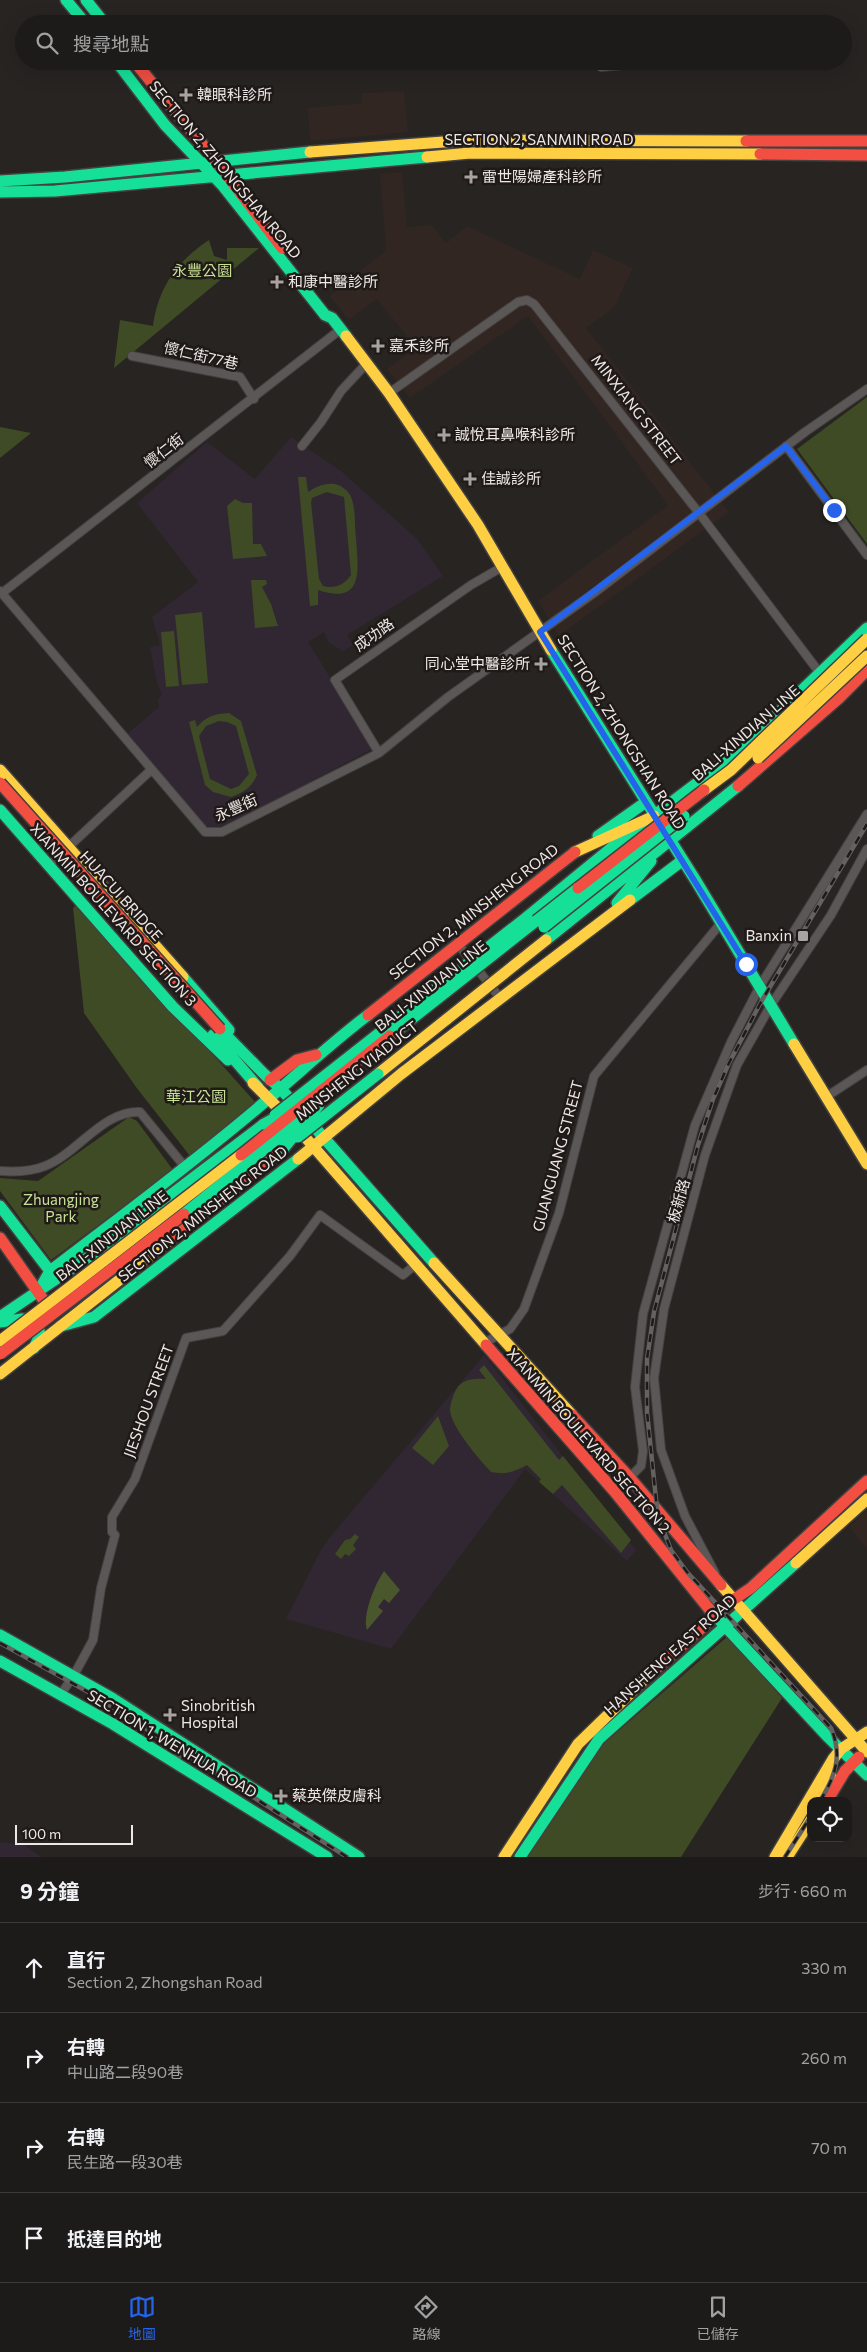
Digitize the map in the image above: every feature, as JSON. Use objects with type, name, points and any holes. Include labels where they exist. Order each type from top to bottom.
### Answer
[{"type":"main road","points":[[66,0],[78,15]]},
{"type":"main road","points":[[86,0],[98,15]]},
{"type":"main road","name":"SECTION 2, ZHONGSHAN ROAD","points":[[123,70],[165,125],[223,186],[325,315],[332,318]]},
{"type":"main road","name":"SECTION 2, ZHONGSHAN ROAD","points":[[141,70],[216,161],[330,311],[332,318],[389,393],[461,500],[540,632],[683,860],[867,1164]]},
{"type":"main road","name":"SECTION 2, SANMIN ROAD","points":[[0,181],[65,177],[216,161],[470,140],[867,141]]},
{"type":"main road","name":"SECTION 2, SANMIN ROAD","points":[[0,192],[55,191],[212,175],[470,153],[867,155]]},
{"type":"main road","points":[[654,816],[734,755],[821,674],[867,628]]},
{"type":"main road","name":"BALI-XINDIAN LINE","points":[[0,1354],[169,1226],[318,1100],[634,843],[731,770],[812,695],[867,639]]},
{"type":"main road","name":"BALI-XINDIAN LINE","points":[[0,1341],[318,1100],[739,774],[819,703],[867,656]]},
{"type":"main road","points":[[670,839],[753,774],[867,670]]},
{"type":"main road","name":"XIANMIN BOULEVARD SECTION 3","points":[[0,770],[188,981],[268,1078],[281,1088],[301,1114]]},
{"type":"main road","name":"HUACUI BRIDGE","points":[[0,783],[216,1032]]},
{"type":"main road","name":"HUACUI BRIDGE","points":[[0,797],[216,1032]]},
{"type":"main road","name":"SECTION 2, MINSHENG ROAD","points":[[0,1317],[38,1292],[54,1275],[281,1088],[318,1055],[579,849],[646,802]]},
{"type":"main road","name":"XIANMIN BOULEVARD SECTION 3","points":[[0,810],[173,1007],[206,1041],[258,1087],[292,1122]]},
{"type":"main road","name":"SECTION 2, MINSHENG ROAD","points":[[579,849],[654,816]]},
{"type":"main road","name":"MINSHENG VIADUCT","points":[[54,1275],[165,1200],[429,996],[654,816]]},
{"type":"main road","name":"SECTION 2, MINSHENG ROAD","points":[[607,916],[670,839]]},
{"type":"main road","name":"MINSHENG VIADUCT","points":[[61,1326],[670,839]]},
{"type":"main road","name":"SECTION 2, MINSHENG ROAD","points":[[0,1374],[32,1352],[61,1326],[94,1317],[314,1147],[401,1074],[683,860]]},
{"type":"main road","points":[[216,1032],[268,1078]]},
{"type":"main road","points":[[216,1032],[258,1087]]},
{"type":"main road","name":"SECTION 2, MINSHENG ROAD","points":[[268,1078],[297,1060],[318,1055]]},
{"type":"main road","points":[[264,1124],[318,1100]]},
{"type":"main road","points":[[283,1149],[318,1100]]},
{"type":"main road","name":"XIANMIN BOULEVARD SECTION 2","points":[[301,1114],[497,1334],[630,1478],[742,1611],[866,1750]]},
{"type":"main road","name":"XIANMIN BOULEVARD SECTION 2","points":[[292,1122],[615,1492],[715,1616],[827,1736],[867,1775]]},
{"type":"main road","points":[[0,1206],[54,1275]]},
{"type":"main road","points":[[0,1238],[61,1326]]},
{"type":"main road","points":[[0,1322],[22,1319],[37,1322],[40,1336],[32,1352]]},
{"type":"main road","name":"HANSHENG EAST ROAD","points":[[504,1857],[578,1744],[642,1681],[733,1600],[752,1588],[867,1481]]},
{"type":"main road","name":"HANSHENG EAST ROAD","points":[[520,1857],[592,1747],[867,1499]]},
{"type":"main road","name":"SECTION 1, WENHUA ROAD","points":[[0,1635],[74,1675],[359,1857]]},
{"type":"main road","name":"SECTION 1, WENHUA ROAD","points":[[0,1661],[61,1694],[174,1761],[326,1857]]},
{"type":"main road","points":[[775,1857],[803,1812],[813,1791],[848,1755],[856,1740],[867,1732]]},
{"type":"main road","points":[[819,1797],[838,1764],[848,1755],[866,1750]]},
{"type":"main road","points":[[829,1797],[845,1771],[848,1755]]},
{"type":"main road","points":[[787,1857],[807,1825]]},
{"type":"street","name":"MINXIANG STREET","points":[[389,393],[518,302],[527,300],[534,304],[699,513],[838,698]]},
{"type":"street","name":"懷仁街","points":[[1,592],[341,330]]},
{"type":"street","name":"懷仁街77巷","points":[[132,356],[240,377],[254,398]]},
{"type":"street","points":[[302,446],[321,422],[340,391],[367,363]]},
{"type":"street","name":"永豐街","points":[[1,592],[205,832],[211,834],[222,832],[379,753],[448,698],[540,632],[786,446],[867,389]]},
{"type":"street","points":[[786,446],[867,555]]},
{"type":"street","name":"成功路","points":[[379,753],[335,680],[471,585],[502,567]]},
{"type":"street","points":[[49,865],[151,770]]},
{"type":"street","points":[[0,810],[18,791]]},
{"type":"street","name":"板新路","points":[[615,1492],[642,1466],[643,1451],[635,1387],[643,1314],[665,1227],[695,1125],[731,1042],[760,986],[867,814]]},
{"type":"street","name":"板新路","points":[[721,1586],[684,1516],[661,1450],[654,1378],[664,1309],[705,1154],[737,1065],[771,1005],[831,915],[867,849]]},
{"type":"street","name":"GUANGUANG STREET","points":[[484,1343],[497,1334],[510,1329],[524,1308],[559,1213],[594,1076],[721,923]]},
{"type":"street","points":[[458,944],[500,998]]},
{"type":"street","points":[[826,1097],[867,1070]]},
{"type":"street","points":[[0,1171],[14,1172],[48,1166],[100,1127],[129,1111],[140,1112],[185,1168]]},
{"type":"street","name":"JIESHOU STREET","points":[[74,1675],[93,1640],[101,1588],[114,1535],[112,1532],[112,1518],[135,1479],[186,1338],[224,1331],[290,1256],[320,1215],[403,1275],[415,1265]]},
{"type":"street","points":[[61,1694],[74,1675]]},
{"type":"street","points":[[174,1761],[186,1745]]},
{"type":"shaded area","points":[[404,91],[408,132],[310,141],[308,108],[362,103],[362,93]]},
{"type":"shaded area","points":[[402,172],[407,227],[432,225],[446,243],[467,226],[580,279],[593,250],[633,268],[614,308],[586,328],[729,512],[559,636],[538,601],[668,505],[528,316],[410,398],[387,369],[416,348],[377,299],[349,320],[329,296],[386,250],[380,174]]},
{"type":"shaded area","points":[[291,437],[341,471],[417,539],[443,576],[347,635],[353,645],[343,651],[329,643],[324,632],[308,642],[374,748],[263,807],[216,829],[205,825],[126,735],[159,707],[158,699],[162,694],[157,683],[150,647],[160,645],[152,617],[198,582],[137,503],[207,442],[255,479]]},
{"type":"shaded area","points":[[484,1355],[636,1550],[627,1561],[525,1469],[391,1649],[286,1619],[321,1550],[330,1537]]},
{"type":"shaded area","points":[[867,1510],[867,1549],[849,1527]]},
{"type":"shaded area","points":[[0,1842],[25,1845],[41,1857],[0,1857]]},
{"type":"green space","name":"永豐公園","points":[[209,240],[214,256],[227,260],[227,248],[259,248],[114,368],[120,320],[153,326],[159,299],[171,277],[187,257]]},
{"type":"green space","points":[[867,397],[867,544],[797,449]]},
{"type":"green space","points":[[0,427],[31,433],[0,458]]},
{"type":"green space","points":[[298,477],[306,477],[308,492],[327,484],[342,487],[350,494],[354,512],[358,561],[355,581],[351,588],[344,593],[333,594],[318,590],[318,605],[310,606]],"holes":[[[327,492],[344,497],[351,575],[339,585],[323,586],[319,579],[311,502],[312,498]]]},
{"type":"green space","points":[[235,499],[243,503],[252,503],[253,544],[261,544],[267,556],[233,559],[227,506]]},
{"type":"green space","points":[[251,580],[266,580],[267,584],[262,587],[271,604],[278,626],[255,628]]},
{"type":"green space","points":[[202,612],[208,683],[182,685],[175,615]]},
{"type":"green space","points":[[174,631],[179,686],[166,687],[161,632]]},
{"type":"green space","points":[[229,713],[241,721],[257,775],[247,789],[231,797],[213,792],[205,785],[189,722],[195,720],[197,727],[208,718]],"holes":[[[219,721],[236,726],[249,774],[239,786],[231,789],[210,779],[199,736],[206,726]]]},
{"type":"green space","name":"華江公園","points":[[78,903],[255,1102],[190,1156],[136,1087],[84,1013],[73,908]]},
{"type":"green space","name":"Zhuangjing Park","points":[[129,1117],[137,1121],[173,1170],[51,1260],[0,1191],[0,1178],[38,1181]]},
{"type":"green space","points":[[484,1365],[559,1460],[563,1456],[631,1540],[621,1553],[562,1485],[553,1494],[539,1482],[541,1479],[527,1465],[510,1472],[491,1472],[466,1442],[455,1425],[450,1410],[451,1404],[456,1389],[463,1382],[471,1379],[486,1379],[479,1370]]},
{"type":"green space","points":[[438,1416],[449,1446],[433,1465],[412,1448]]},
{"type":"green space","points":[[355,1534],[359,1537],[353,1545],[356,1549],[349,1556],[345,1554],[341,1559],[335,1554],[345,1540],[350,1539]]},
{"type":"green space","points":[[384,1571],[400,1590],[389,1603],[384,1599],[378,1607],[383,1611],[367,1630],[366,1616],[368,1608],[373,1591]]},
{"type":"green space","points":[[728,1636],[782,1698],[681,1857],[528,1857],[593,1753]]},
{"type":"railway","points":[[822,1797],[836,1766],[835,1738],[831,1728],[687,1572],[671,1550],[657,1509],[647,1412],[647,1359],[654,1312],[698,1145],[713,1099],[729,1063],[761,1002],[867,824]]},
{"type":"railway","points":[[0,1643],[90,1693],[347,1857]]},
{"type":"railway","points":[[785,1857],[807,1822]]},
{"type":"traffic: fast","points":[[66,0],[78,15]]},
{"type":"traffic: fast","points":[[86,0],[98,15]]},
{"type":"traffic: fast","points":[[123,70],[165,125],[223,186],[325,315],[332,318],[346,336]]},
{"type":"traffic: fast","points":[[0,181],[65,177],[310,152]]},
{"type":"traffic: fast","points":[[0,192],[55,191],[427,157]]},
{"type":"traffic: fast","points":[[527,917],[610,849],[734,755],[867,628]]},
{"type":"traffic: fast","points":[[551,650],[696,881],[794,1044]]},
{"type":"traffic: fast","points":[[546,940],[738,786]]},
{"type":"traffic: fast","points":[[598,836],[646,802]]},
{"type":"traffic: fast","points":[[0,810],[173,1007],[228,1060]]},
{"type":"traffic: fast","points":[[544,927],[684,816]]},
{"type":"traffic: fast","points":[[630,900],[683,860]]},
{"type":"traffic: fast","points":[[617,903],[651,861]]},
{"type":"traffic: fast","points":[[390,1036],[578,888]]},
{"type":"traffic: fast","points":[[275,1115],[527,917]]},
{"type":"traffic: fast","points":[[183,977],[229,1030]]},
{"type":"traffic: fast","points":[[38,1292],[50,1271],[208,1149],[368,1015]]},
{"type":"traffic: fast","points":[[220,1029],[267,1077]]},
{"type":"traffic: fast","points":[[213,1035],[258,1087]]},
{"type":"traffic: fast","points":[[262,1072],[281,1089],[434,1263]]},
{"type":"traffic: fast","points":[[298,1137],[378,1074]]},
{"type":"traffic: fast","points":[[283,1149],[319,1105]]},
{"type":"traffic: fast","points":[[264,1124],[284,1113]]},
{"type":"traffic: fast","points":[[184,1214],[306,1116]]},
{"type":"traffic: fast","points":[[0,1317],[93,1254],[264,1124]]},
{"type":"traffic: fast","points":[[61,1326],[94,1317],[298,1159]]},
{"type":"traffic: fast","points":[[0,1206],[50,1271]]},
{"type":"traffic: fast","points":[[0,1322],[22,1319],[37,1321],[40,1335],[34,1348]]},
{"type":"traffic: fast","points":[[520,1857],[599,1739],[796,1563]]},
{"type":"traffic: fast","points":[[710,1610],[827,1736],[867,1775]]},
{"type":"traffic: fast","points":[[0,1635],[112,1698],[359,1857]]},
{"type":"traffic: fast","points":[[0,1661],[113,1724],[327,1857]]},
{"type":"traffic: slow","points":[[310,152],[470,140],[746,141]]},
{"type":"traffic: slow","points":[[427,157],[470,153],[760,154]]},
{"type":"traffic: slow","points":[[346,336],[389,393],[478,525],[551,650]]},
{"type":"traffic: slow","points":[[704,790],[731,770],[867,639]]},
{"type":"traffic: slow","points":[[758,758],[867,656]]},
{"type":"traffic: slow","points":[[0,770],[183,977]]},
{"type":"traffic: slow","points":[[575,852],[654,816]]},
{"type":"traffic: slow","points":[[298,1159],[401,1074],[630,900]]},
{"type":"traffic: slow","points":[[447,1019],[546,940]]},
{"type":"traffic: slow","points":[[378,1074],[447,1019]]},
{"type":"traffic: slow","points":[[794,1044],[867,1164]]},
{"type":"traffic: slow","points":[[253,1083],[292,1122],[486,1345]]},
{"type":"traffic: slow","points":[[0,1341],[241,1155]]},
{"type":"traffic: slow","points":[[0,1374],[170,1240]]},
{"type":"traffic: slow","points":[[434,1263],[572,1415]]},
{"type":"traffic: slow","points":[[796,1563],[867,1499]]},
{"type":"traffic: slow","points":[[721,1585],[867,1752]]},
{"type":"traffic: slow","points":[[504,1857],[578,1744],[647,1677]]},
{"type":"traffic: slow","points":[[775,1857],[833,1759],[841,1749],[867,1732]]},
{"type":"traffic: slow","points":[[819,1797],[831,1776]]},
{"type":"traffic: slow","points":[[787,1857],[807,1826]]},
{"type":"traffic: jam","points":[[141,70],[216,161],[282,248]]},
{"type":"traffic: jam","points":[[746,141],[867,141]]},
{"type":"traffic: jam","points":[[760,154],[867,155]]},
{"type":"traffic: jam","points":[[738,786],[839,698],[867,670]]},
{"type":"traffic: jam","points":[[0,783],[220,1029]]},
{"type":"traffic: jam","points":[[578,888],[704,790]]},
{"type":"traffic: jam","points":[[368,1015],[575,852]]},
{"type":"traffic: jam","points":[[241,1155],[390,1036]]},
{"type":"traffic: jam","points":[[270,1080],[297,1060],[316,1055]]},
{"type":"traffic: jam","points":[[170,1240],[283,1149]]},
{"type":"traffic: jam","points":[[0,1354],[184,1214]]},
{"type":"traffic: jam","points":[[0,1238],[52,1312]]},
{"type":"traffic: jam","points":[[486,1345],[615,1492],[710,1610]]},
{"type":"traffic: jam","points":[[572,1415],[630,1478],[721,1585]]},
{"type":"traffic: jam","points":[[647,1677],[733,1600],[751,1588],[867,1481]]},
{"type":"traffic: jam","points":[[829,1797],[845,1771],[859,1757]]},
{"type":"place","name":"韓眼科診所","points":[[186,95]]},
{"type":"place","name":"雷世陽婦產科診所","points":[[471,177]]},
{"type":"place","name":"和康中醫診所","points":[[277,282]]},
{"type":"place","name":"嘉禾診所","points":[[378,346]]},
{"type":"place","name":"誠悅耳鼻喉科診所","points":[[444,435]]},
{"type":"place","name":"佳誠診所","points":[[470,479]]},
{"type":"place","name":"同心堂中醫診所","points":[[541,664]]},
{"type":"place","name":"Banxin","points":[[803,936]]},
{"type":"place","name":"Sinobritish Hospital","points":[[170,1715]]},
{"type":"place","name":"蔡英傑皮膚科","points":[[281,1796]]},
{"type":"route","points":[[746,964],[540,632],[786,446],[834,510]]}]
